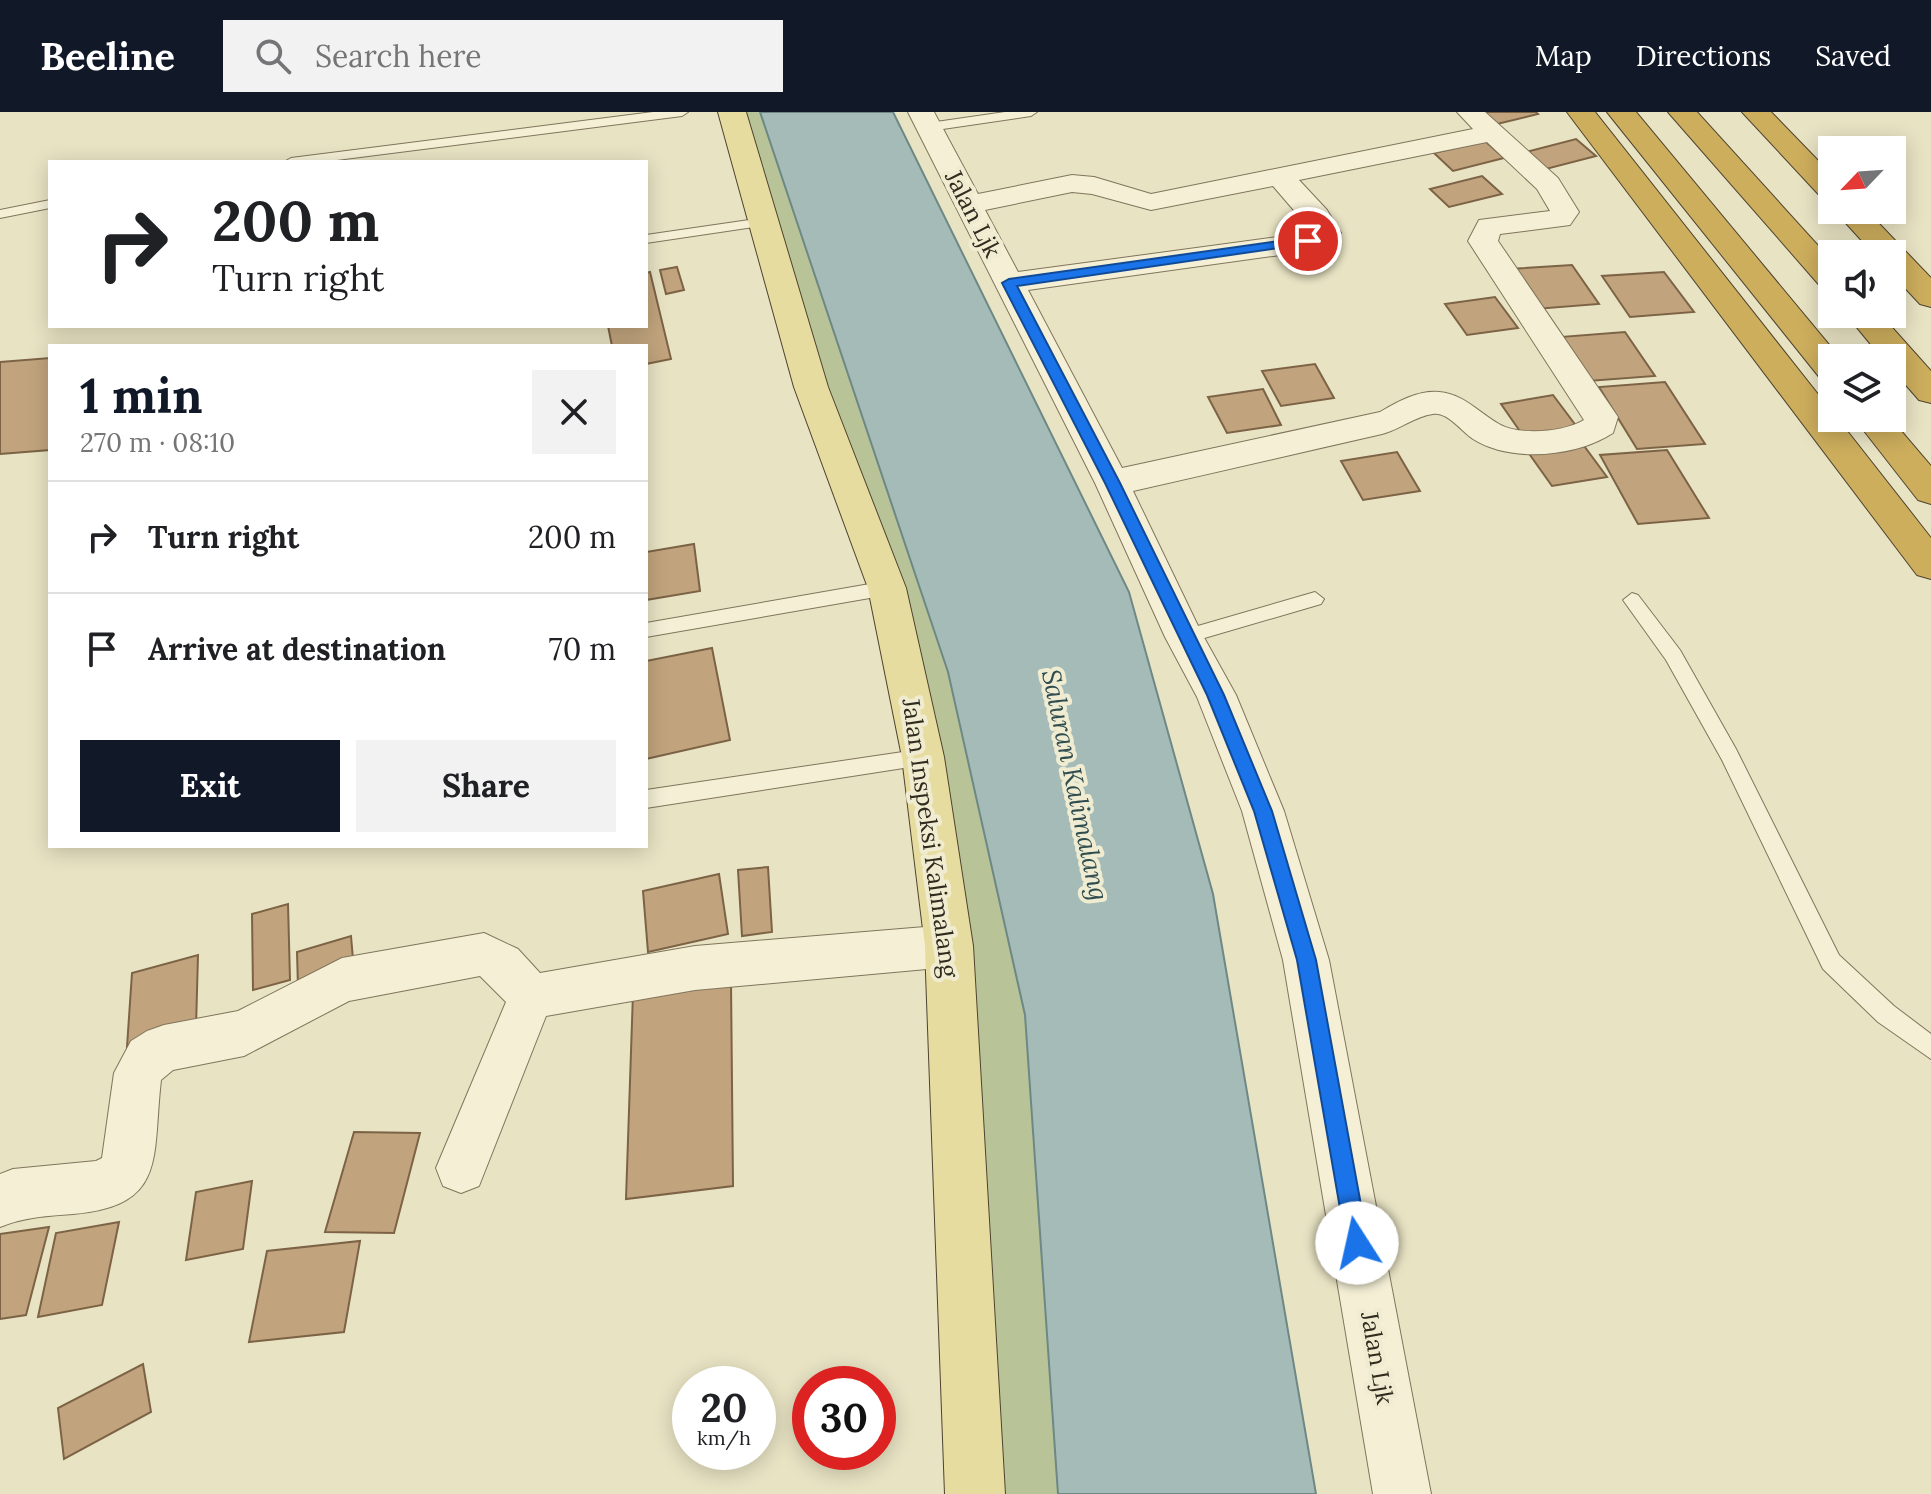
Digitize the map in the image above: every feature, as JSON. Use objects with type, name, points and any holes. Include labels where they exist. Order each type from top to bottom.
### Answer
[{"type":"highway","points":[[1581,112],[1931,565]]},
{"type":"highway","points":[[1621,112],[1818,353]]},
{"type":"highway","points":[[1682,112],[1818,264]]},
{"type":"highway","points":[[1756,112],[1818,177]]},
{"type":"highway","points":[[1862,224],[1877,240]]},
{"type":"highway","points":[[1906,271],[1931,297]]},
{"type":"highway","points":[[1874,328],[1931,392]]},
{"type":"highway","points":[[1883,432],[1931,491]]},
{"type":"main road","name":"Jalan Inspeksi Kalimalang","points":[[732,112],[811,387],[887,588],[923,757],[949,946],[975,1494]]},
{"type":"street","name":"Jalan Ljk","points":[[925,120],[1112,483],[1184,637],[1216,695],[1263,811],[1306,960],[1402,1494]]},
{"type":"street","points":[[969,205],[1081,183],[1102,186],[1127,199],[1151,202],[1278,175],[1481,122],[1548,184],[1565,212],[1560,219],[1489,226],[1483,241],[1601,417],[1601,425],[1594,431],[1584,436],[1507,440],[1490,434],[1447,404],[1422,404],[1389,421],[1112,483]]},
{"type":"street","points":[[1009,283],[1280,246],[1327,233],[1317,216],[1278,175]]},
{"type":"street","points":[[531,997],[695,968],[949,946]]},
{"type":"street","points":[[0,1201],[13,1194],[104,1186],[125,1172],[138,1073],[148,1058],[164,1048],[244,1033],[342,980],[484,954],[502,964],[531,997]]},
{"type":"street","points":[[461,1168],[531,997]]},
{"type":"lane","points":[[307,160],[682,112]]},
{"type":"lane","points":[[925,120],[1031,112]]},
{"type":"lane","points":[[0,214],[48,204]]},
{"type":"lane","points":[[648,239],[763,222]]},
{"type":"lane","points":[[648,630],[887,588]]},
{"type":"lane","points":[[1184,637],[1315,599]]},
{"type":"lane","points":[[1632,600],[1673,655],[1729,755],[1831,962],[1886,1014],[1931,1048]]},
{"type":"lane","points":[[648,799],[923,757]]},
{"type":"green space","points":[[732,112],[760,112],[948,672],[1025,1015],[1058,1494],[975,1494],[923,757]]},
{"type":"water","name":"Saluran Kalimalang","points":[[760,112],[893,112],[1129,592],[1213,894],[1316,1494],[1058,1494],[1025,1015],[948,672]]},
{"type":"building","points":[[1473,112],[1536,112],[1538,114],[1489,126]]},
{"type":"building","points":[[1576,139],[1596,156],[1546,169],[1526,152]]},
{"type":"building","points":[[1485,141],[1504,158],[1453,171],[1434,153]]},
{"type":"building","points":[[1482,176],[1502,194],[1449,207],[1430,189]]},
{"type":"building","points":[[1572,265],[1599,304],[1535,309],[1510,269]]},
{"type":"building","points":[[677,267],[684,290],[666,294],[660,270]]},
{"type":"building","points":[[648,272],[671,359],[648,364],[648,344],[612,344],[608,328],[648,328]]},
{"type":"building","points":[[1664,272],[1694,312],[1630,317],[1602,276]]},
{"type":"building","points":[[1495,297],[1518,328],[1467,335],[1445,304]]},
{"type":"building","points":[[1625,332],[1655,376],[1588,381],[1560,337]]},
{"type":"building","points":[[48,358],[48,450],[0,454],[0,362]]},
{"type":"building","points":[[1315,364],[1334,398],[1281,406],[1262,371]]},
{"type":"building","points":[[1665,382],[1705,444],[1637,449],[1599,387]]},
{"type":"building","points":[[1263,389],[1281,425],[1227,433],[1208,397]]},
{"type":"building","points":[[1553,395],[1580,431],[1526,440],[1501,404]]},
{"type":"building","points":[[1579,439],[1607,477],[1552,486],[1525,448]]},
{"type":"building","points":[[1667,450],[1709,518],[1638,524],[1600,455]]},
{"type":"building","points":[[1397,452],[1420,491],[1363,500],[1341,461]]},
{"type":"building","points":[[694,544],[700,591],[648,600],[648,552]]},
{"type":"building","points":[[712,648],[730,740],[648,759],[648,661]]},
{"type":"building","points":[[768,867],[772,932],[742,936],[738,870]]},
{"type":"building","points":[[719,874],[728,934],[648,952],[643,891]]},
{"type":"building","points":[[288,904],[290,980],[253,990],[252,914]]},
{"type":"building","points":[[351,936],[354,971],[298,987],[297,952]]},
{"type":"building","points":[[198,955],[196,1028],[127,1047],[132,973]]},
{"type":"building","points":[[731,982],[733,1186],[626,1199],[633,993]]},
{"type":"building","points":[[354,1132],[420,1133],[394,1233],[325,1232]]},
{"type":"building","points":[[252,1181],[243,1249],[186,1260],[196,1192]]},
{"type":"building","points":[[119,1222],[102,1305],[38,1317],[56,1233]]},
{"type":"building","points":[[49,1227],[26,1315],[0,1319],[0,1234]]},
{"type":"building","points":[[360,1241],[344,1332],[249,1342],[267,1251]]},
{"type":"building","points":[[143,1364],[151,1412],[64,1459],[58,1408]]},
{"type":"route","points":[[1308,241],[1009,283],[1112,483],[1184,637],[1216,695],[1263,811],[1306,960],[1357,1243]]}]
